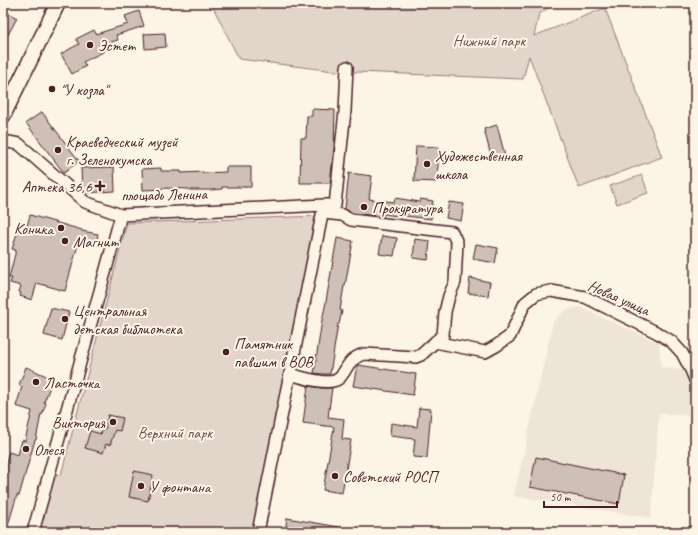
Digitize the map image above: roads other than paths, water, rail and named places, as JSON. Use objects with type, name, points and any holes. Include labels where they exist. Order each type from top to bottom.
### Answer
[{"type":"street","points":[[3,116],[58,3]]},
{"type":"street","points":[[258,532],[324,209],[335,205],[345,111],[347,67]]},
{"type":"street","name":"площадь Ленина","points":[[3,141],[19,144],[85,202],[122,215],[324,209],[342,215],[351,220],[452,232],[456,243],[455,282],[444,312],[442,335],[434,342]]},
{"type":"street","points":[[33,532],[122,215]]},
{"type":"street","name":"Новая улица","points":[[434,342],[485,352],[510,336],[525,303],[536,294],[551,291],[585,297],[671,341],[682,354],[692,370],[695,380]]},
{"type":"street","points":[[290,374],[307,378],[334,381],[339,379],[353,359],[358,356],[364,354],[416,357],[421,355],[434,342]]},
{"type":"place","name":"Эстет","points":[[90,45]]},
{"type":"place","name":"\"У козла\"","points":[[52,89]]},
{"type":"place","name":"Краеведческий музей г. Зеленокумска","points":[[58,150]]},
{"type":"place","name":"Художественная школа","points":[[427,164]]},
{"type":"place","name":"Аптека 36,6","points":[[100,186]]},
{"type":"place","name":"Прокуратура","points":[[364,207]]},
{"type":"place","name":"Коника","points":[[61,228]]},
{"type":"place","name":"Магнит","points":[[65,241]]},
{"type":"place","name":"Центральная детская библиотека","points":[[65,319]]},
{"type":"place","name":"Памятник павшим в ВОВ","points":[[226,352]]},
{"type":"place","name":"Ласточка","points":[[36,382]]},
{"type":"place","name":"Виктория","points":[[113,422]]},
{"type":"place","name":"Олеся","points":[[26,449]]},
{"type":"place","name":"Советский РОСП","points":[[335,476]]},
{"type":"place","name":"У фонтана","points":[[141,486]]},
{"type":"park label","name":"Нижний парк","points":[[489,40]]},
{"type":"park label","name":"Верхний парк","points":[[175,432]]}]
